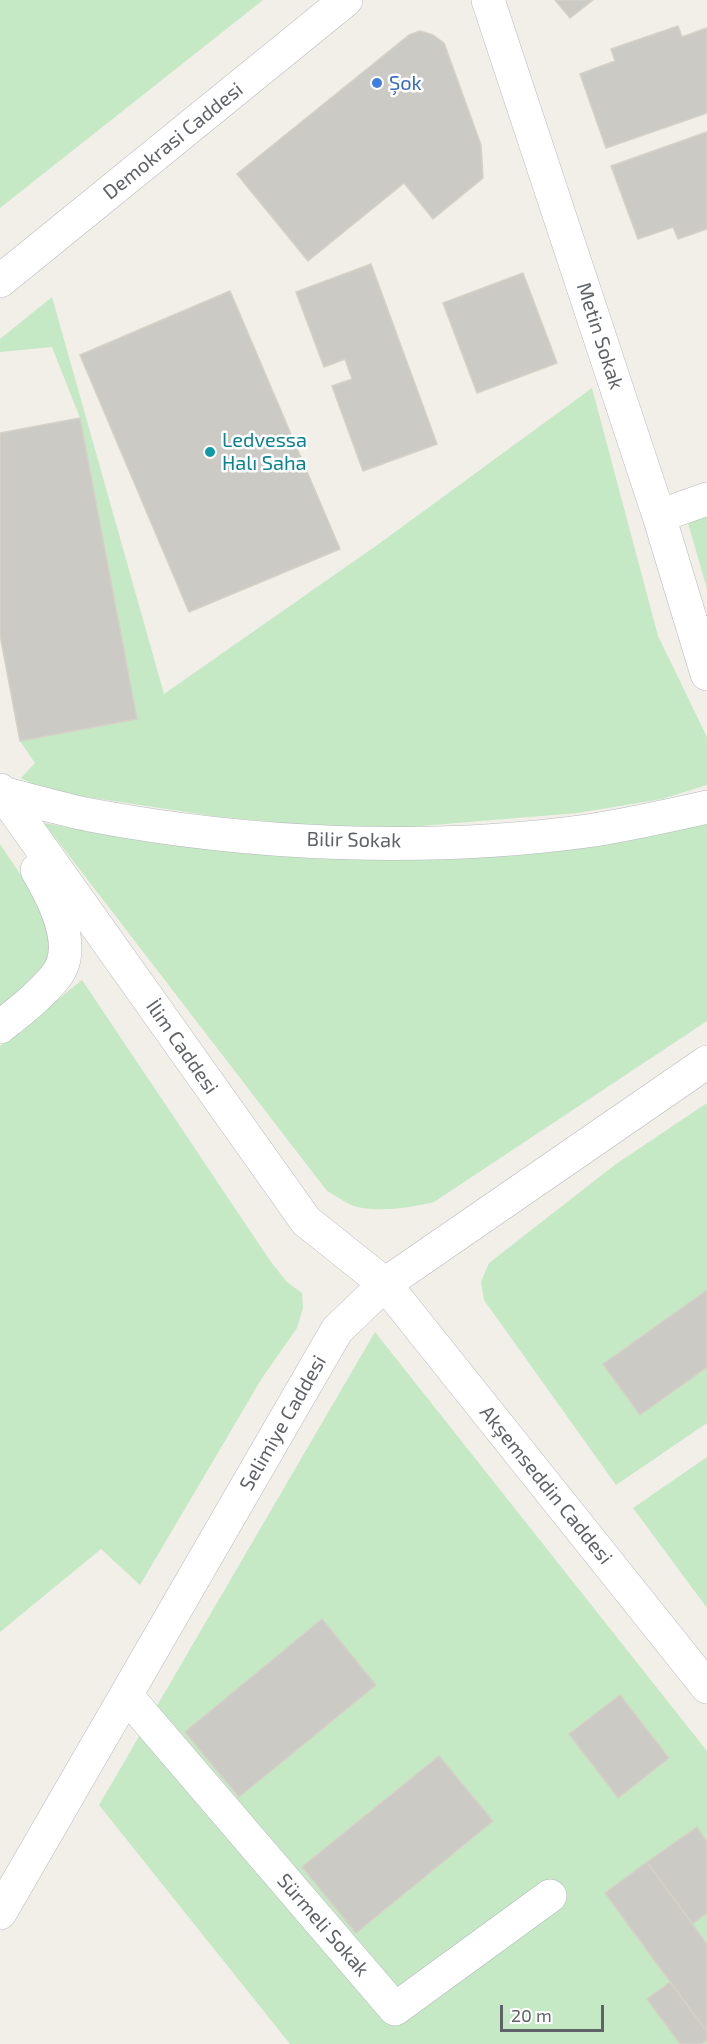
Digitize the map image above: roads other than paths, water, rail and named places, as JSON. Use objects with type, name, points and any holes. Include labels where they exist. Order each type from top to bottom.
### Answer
[{"type":"street","name":"Demokrasi Caddesi","points":[[0,281],[346,0]]},
{"type":"street","name":"Metin Sokak","points":[[488,0],[659,516],[707,674]]},
{"type":"street","points":[[659,516],[707,499]]},
{"type":"street","points":[[0,1027],[57,975],[64,953],[62,925],[48,891],[16,835],[1,792]]},
{"type":"street","name":"Bilir Sokak","points":[[1,792],[88,815],[184,830],[278,839],[363,842],[453,841],[586,831],[707,807]]},
{"type":"street","name":"İlim Caddesi","points":[[1,792],[306,1221],[385,1284]]},
{"type":"street","name":"Selimiye Caddesi","points":[[0,1913],[337,1330],[385,1284],[707,1062]]},
{"type":"street","name":"Akşemseddin Caddesi","points":[[385,1284],[707,1688]]},
{"type":"street","name":"Sürmeli Sokak","points":[[126,1695],[395,2009],[550,1896]]},
{"type":"place","name":"Şok","points":[[377,83]]},
{"type":"place","name":"Ledvessa Halı Saha","points":[[210,452]]}]
